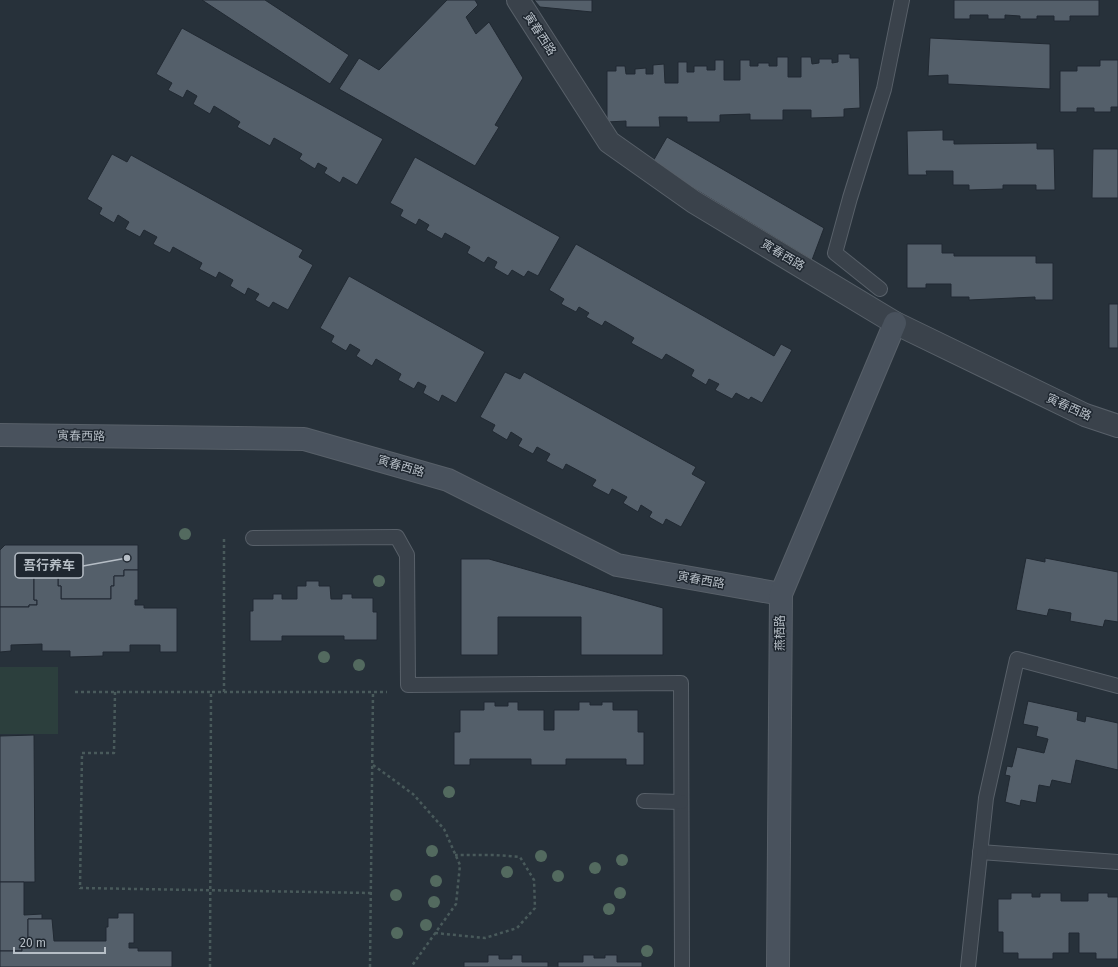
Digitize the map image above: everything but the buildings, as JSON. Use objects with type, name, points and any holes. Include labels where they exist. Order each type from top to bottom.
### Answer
[{"type":"street","name":"寅春西路","points":[[518,0],[609,142],[694,202],[895,323],[1085,415],[1118,426]]},
{"type":"street","name":"燕栖路","points":[[778,967],[781,594],[895,323]]},
{"type":"street","name":"寅春西路","points":[[0,435],[304,438],[448,480],[617,565],[781,594]]},
{"type":"lane","points":[[880,289],[834,254],[884,89],[902,0]]},
{"type":"lane","points":[[253,538],[397,537],[407,555],[408,685],[680,683],[682,967]]},
{"type":"lane","points":[[968,967],[986,798],[1017,659],[1118,686]]},
{"type":"lane","points":[[644,802],[681,802]]},
{"type":"lane","points":[[980,852],[1118,862]]},
{"type":"path","points":[[224,536],[224,692]]},
{"type":"path","points":[[75,692],[395,692]]},
{"type":"path","points":[[115,692],[114,753],[82,753],[80,888],[371,893]]},
{"type":"path","points":[[210,967],[211,692]]},
{"type":"path","points":[[370,967],[373,692]]},
{"type":"path","points":[[372,764],[413,794],[444,829],[460,865],[456,904],[411,967]]},
{"type":"path","points":[[434,933],[485,938],[517,928],[535,908],[534,880],[520,857],[496,855],[455,855]]},
{"type":"green space","points":[[0,667],[58,667],[58,734],[0,734]]},
{"type":"place","name":"吾行养车","points":[[127,558]]}]
